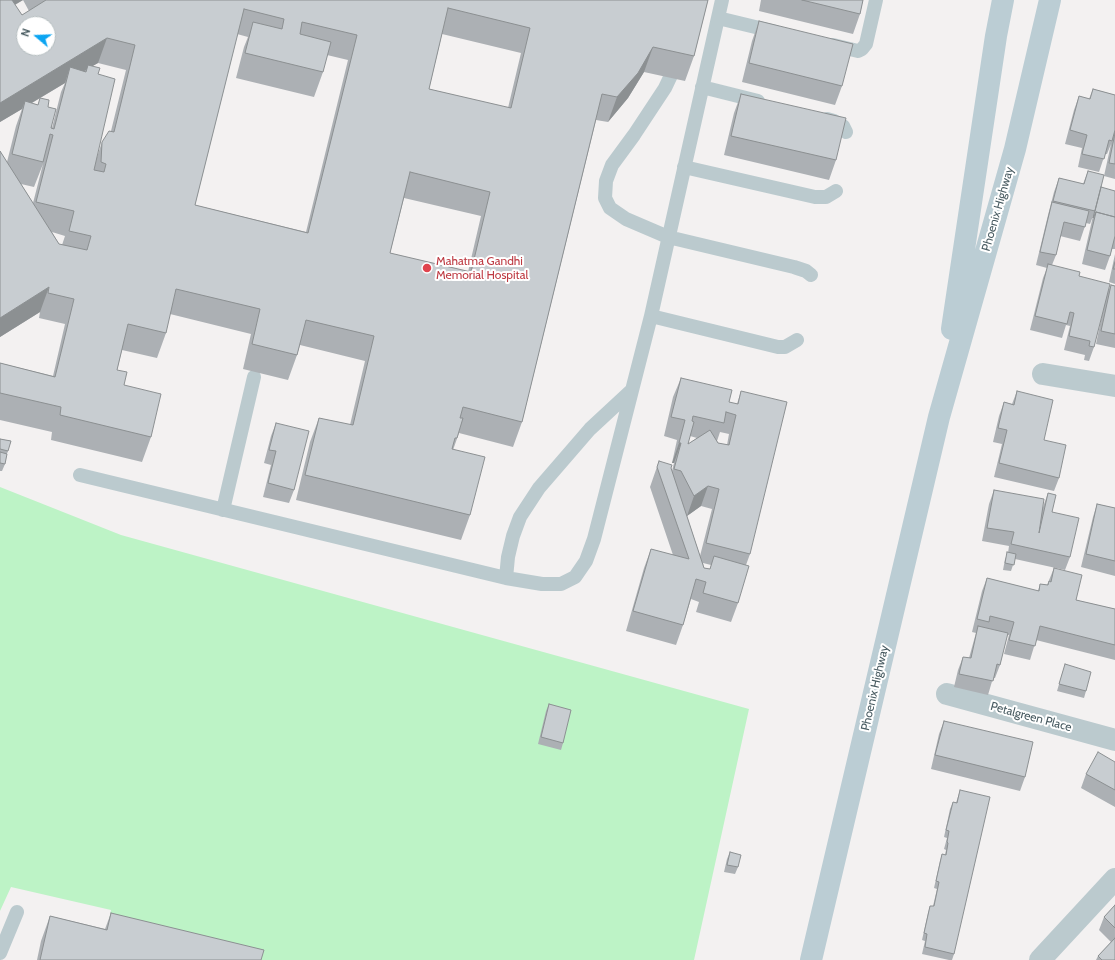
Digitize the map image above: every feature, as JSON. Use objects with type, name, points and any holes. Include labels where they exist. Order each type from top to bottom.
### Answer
[{"type":"main road","name":"Phoenix Highway","points":[[939,417],[996,36],[1003,0]]},
{"type":"main road","name":"Phoenix Highway","points":[[811,960],[939,417],[1015,149],[1050,0]]},
{"type":"street","points":[[1043,374],[1115,386]]},
{"type":"street","name":"Petalgreen Place","points":[[948,694],[1115,740]]},
{"type":"street","points":[[1040,960],[1115,879]]},
{"type":"lane","points":[[80,475],[506,578],[542,584],[561,584],[575,577],[586,561],[594,540],[632,391],[722,0]]},
{"type":"lane","points":[[822,42],[858,51],[862,49],[866,44],[876,0]]},
{"type":"lane","points":[[718,18],[792,35]]},
{"type":"lane","points":[[679,46],[674,69],[665,88],[612,165],[606,181],[605,198],[610,208],[626,219],[668,237],[794,267],[806,271],[811,275]]},
{"type":"lane","points":[[702,87],[772,105]]},
{"type":"lane","points":[[810,115],[834,121],[843,126],[846,132]]},
{"type":"lane","points":[[684,167],[815,197],[826,197],[836,191]]},
{"type":"lane","points":[[650,316],[778,347],[785,347],[797,340]]},
{"type":"lane","points":[[223,510],[254,377]]},
{"type":"lane","points":[[506,578],[508,557],[513,536],[520,517],[539,488],[590,429],[632,391]]},
{"type":"lane","points":[[0,953],[17,912]]},
{"type":"green space","points":[[0,487],[121,535],[749,709],[694,960],[229,960],[107,931],[111,910],[11,887],[0,911]]},
{"type":"building","points":[[0,0],[12,0],[22,15],[46,0],[708,0],[694,56],[653,47],[638,73],[617,97],[602,94],[522,422],[463,407],[460,418],[463,418],[452,449],[485,457],[470,515],[305,475],[319,418],[353,425],[374,336],[306,320],[297,355],[252,344],[260,309],[176,289],[166,333],[128,324],[117,370],[127,372],[124,385],[161,394],[151,437],[60,415],[61,407],[0,393],[0,363],[55,377],[74,299],[48,293],[49,287],[0,318],[0,151],[59,244],[87,250],[91,236],[69,231],[74,211],[36,202],[53,135],[50,134],[43,162],[12,154],[25,101],[38,105],[40,98],[49,100],[48,107],[56,109],[51,128],[54,129],[70,67],[86,72],[88,65],[100,68],[98,74],[115,79],[94,170],[104,172],[106,164],[101,162],[102,142],[109,131],[114,132],[135,45],[107,38],[0,103]],"holes":[[[448,8],[530,28],[511,108],[429,89]],[[244,9],[284,19],[282,29],[253,22],[245,53],[323,72],[331,42],[300,34],[302,22],[357,35],[308,233],[195,205]],[[410,172],[490,192],[471,272],[390,253]]]},
{"type":"building","points":[[802,0],[863,0],[860,14]]},
{"type":"building","points":[[759,21],[853,44],[842,86],[749,63]]},
{"type":"building","points":[[1093,89],[1115,95],[1115,130],[1112,141],[1109,140],[1104,159],[1082,154],[1087,135],[1070,130],[1079,96],[1090,99]]},
{"type":"building","points":[[741,94],[846,118],[836,160],[731,136]]},
{"type":"building","points":[[1115,133],[1115,164],[1109,163]]},
{"type":"building","points":[[1088,171],[1104,175],[1095,211],[1053,201],[1059,178],[1084,184]]},
{"type":"building","points":[[1101,187],[1115,191],[1115,217],[1096,212],[1093,218]]},
{"type":"building","points":[[1052,202],[1089,211],[1085,227],[1064,222],[1056,255],[1040,252]]},
{"type":"building","points":[[1096,212],[1115,217],[1115,236],[1110,256],[1087,250]]},
{"type":"building","points":[[1048,264],[1080,272],[1079,276],[1110,284],[1094,347],[1089,346],[1090,341],[1069,336],[1074,313],[1070,312],[1067,324],[1035,316]]},
{"type":"building","points":[[1111,285],[1115,286],[1115,334],[1101,331]]},
{"type":"building","points":[[681,378],[732,390],[729,402],[738,404],[741,391],[787,402],[750,554],[706,543],[719,489],[708,486],[694,496],[681,471],[674,469],[685,420],[671,417]],"holes":[[[726,412],[736,415],[729,445],[718,443],[710,430],[688,444],[694,422],[692,421],[693,416],[724,423]]]},
{"type":"building","points":[[1017,391],[1053,400],[1044,440],[1066,445],[1059,478],[999,463],[1007,430],[998,428],[1004,402],[1014,405]]},
{"type":"building","points":[[276,423],[309,431],[294,490],[268,483],[276,451],[269,450]]},
{"type":"building","points":[[0,439],[11,441],[8,451],[0,449]]},
{"type":"building","points":[[0,452],[7,454],[5,464],[0,463]]},
{"type":"building","points":[[659,461],[672,465],[671,468],[704,568],[710,569],[714,556],[749,566],[738,603],[703,593],[706,582],[696,579],[683,625],[633,611],[651,549],[689,559],[657,467]]},
{"type":"building","points":[[994,490],[1044,499],[1039,533],[1048,493],[1056,495],[1052,512],[1079,518],[1070,557],[1011,544],[1014,532],[987,528]]},
{"type":"building","points":[[1097,504],[1115,508],[1115,561],[1086,554]]},
{"type":"building","points":[[1007,552],[1016,554],[1014,565],[1005,563]]},
{"type":"building","points":[[1054,568],[1082,575],[1076,600],[1115,609],[1115,645],[1040,626],[1035,646],[1009,640],[1014,622],[990,616],[989,622],[977,619],[987,578],[1039,591],[1040,584],[1048,585],[1049,581],[1051,582]]},
{"type":"building","points":[[978,626],[1008,633],[1000,665],[997,664],[993,681],[959,674],[963,657],[971,658]]},
{"type":"building","points":[[1065,664],[1091,672],[1086,691],[1059,684]]},
{"type":"building","points":[[549,704],[571,710],[563,743],[541,737]]},
{"type":"building","points":[[944,721],[1033,742],[1025,777],[935,755]]},
{"type":"building","points":[[1098,752],[1115,762],[1115,790],[1086,774]]},
{"type":"building","points":[[960,790],[990,797],[954,954],[925,947],[927,934],[924,933],[930,906],[934,906],[939,882],[936,881],[942,854],[946,855],[949,831],[946,830],[953,802],[957,803]]},
{"type":"building","points":[[730,852],[741,855],[738,867],[727,865]]},
{"type":"building","points":[[1115,905],[1115,928],[1104,917]]},
{"type":"building","points":[[111,913],[264,950],[261,960],[40,960],[50,916],[107,930]]},
{"type":"building","points":[[1115,938],[1115,960],[1102,960],[1098,956]]},
{"type":"place","name":"Mahatma Gandhi Memorial Hospital","points":[[427,268]]}]
